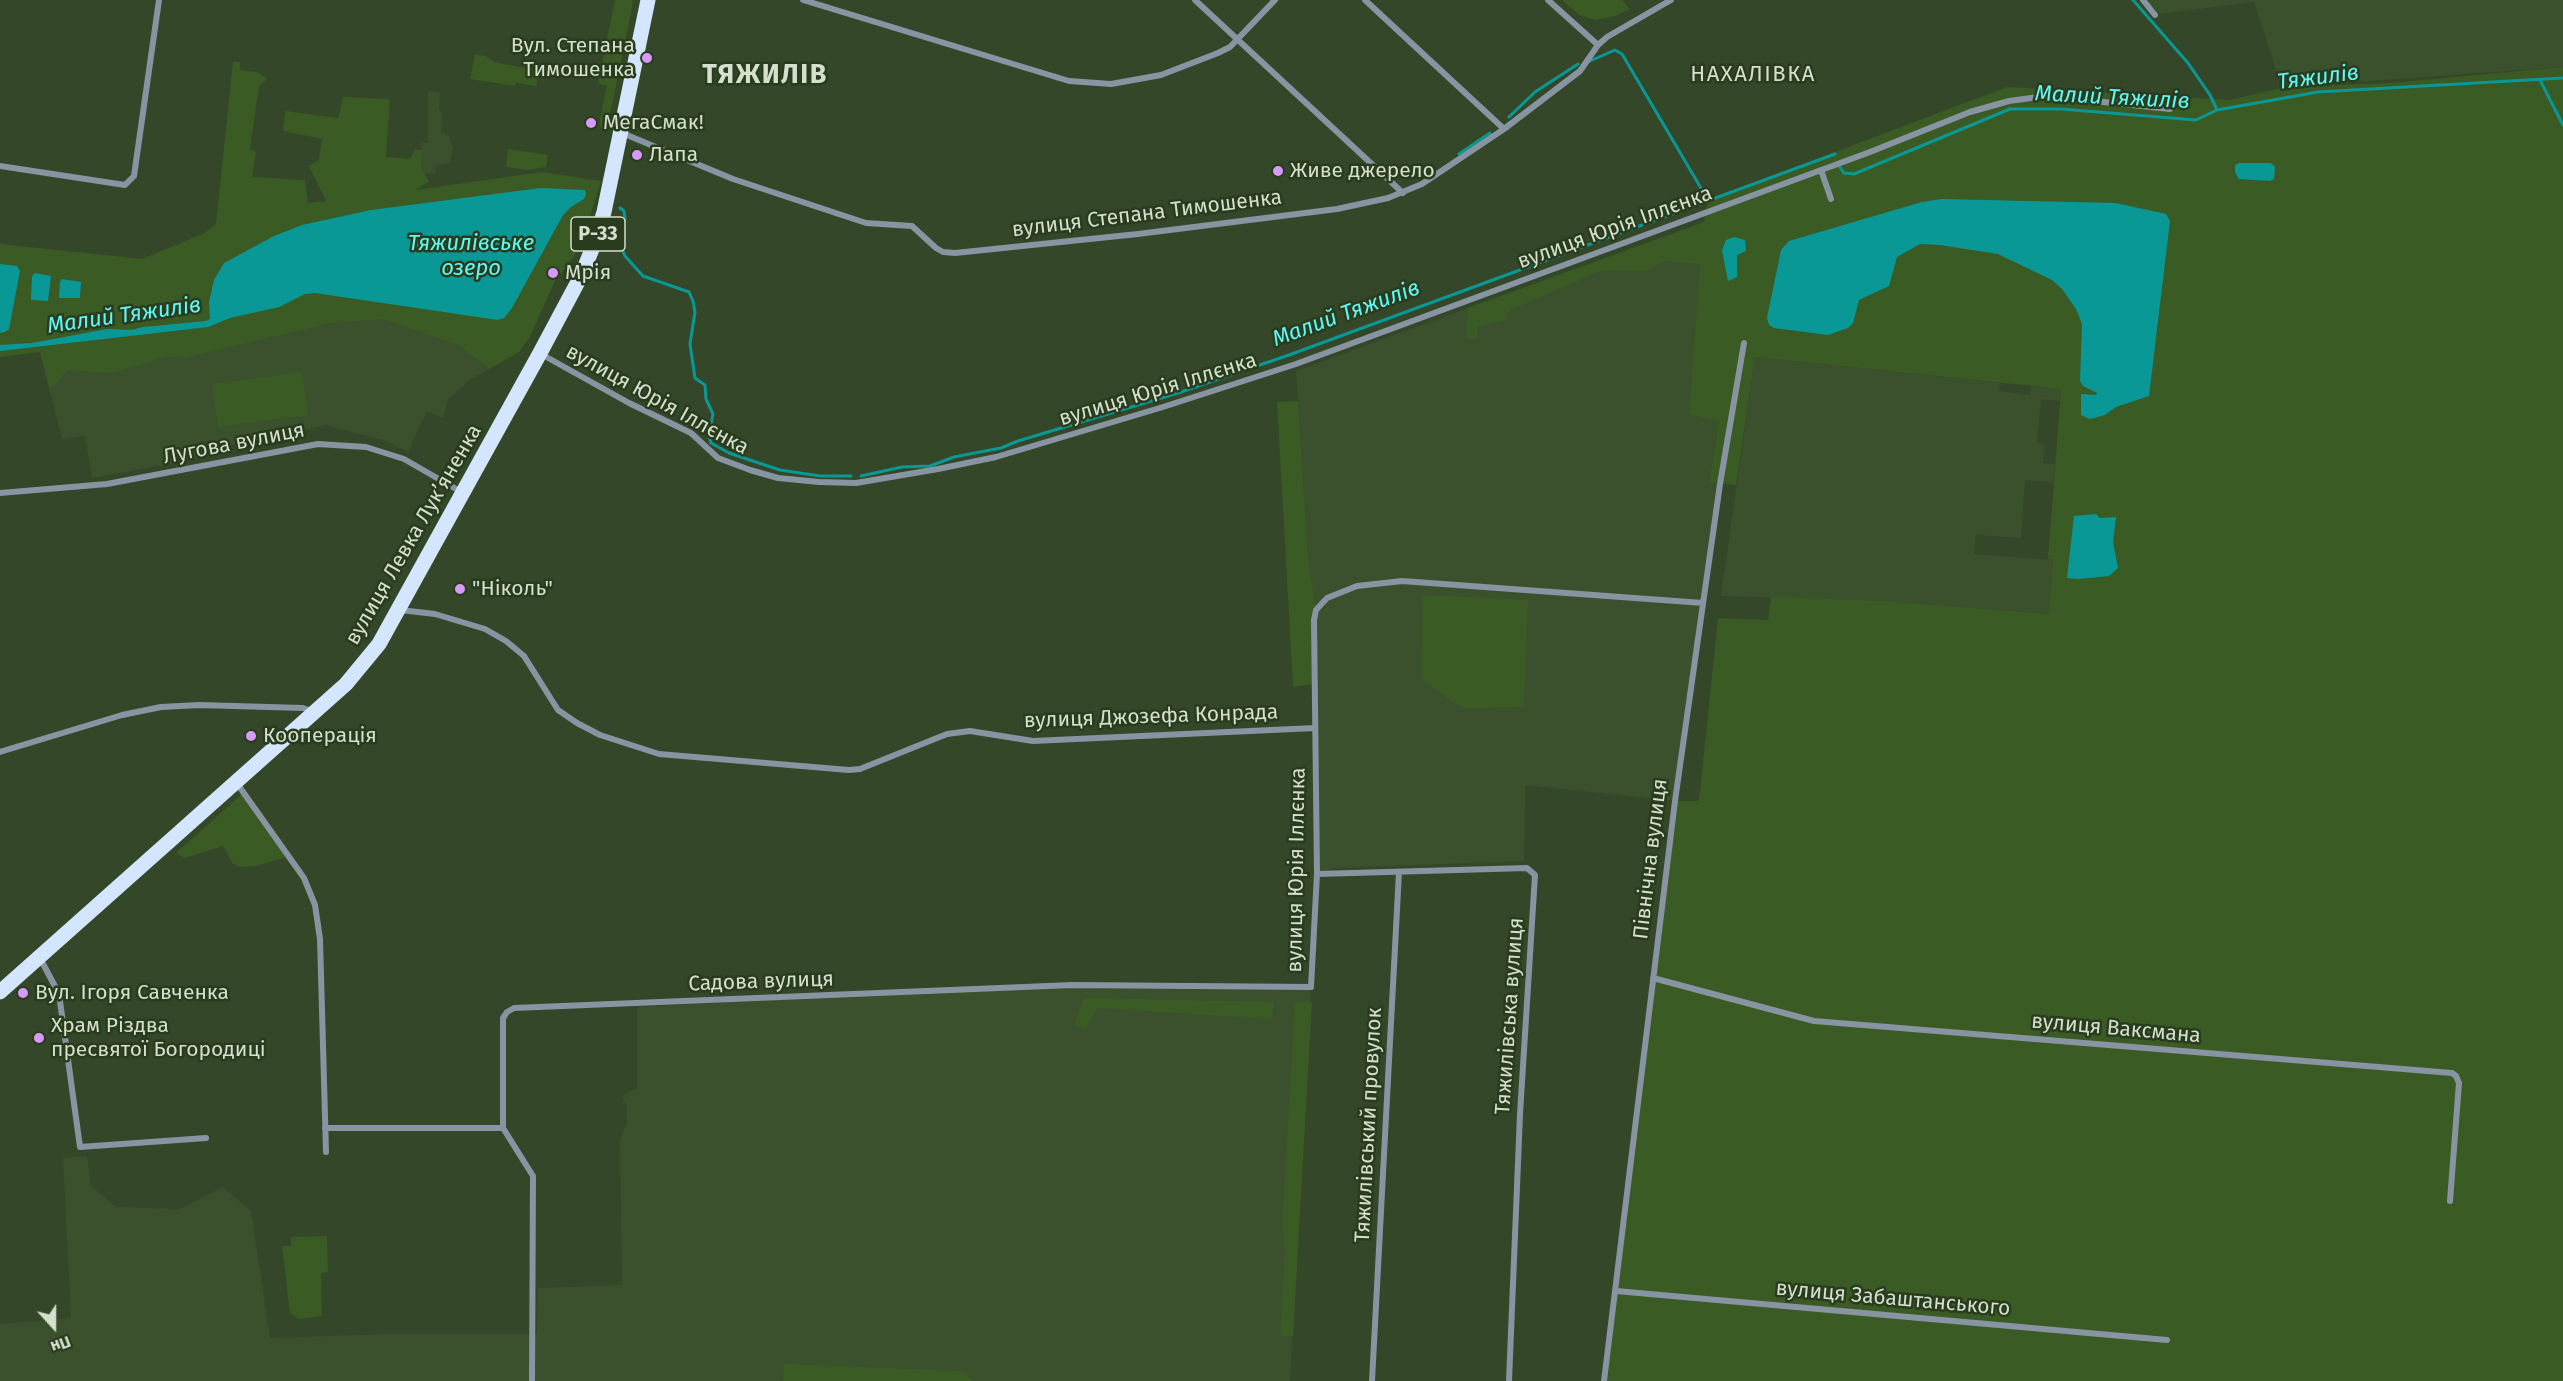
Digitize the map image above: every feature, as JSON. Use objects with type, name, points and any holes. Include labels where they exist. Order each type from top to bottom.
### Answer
[{"type":"main road","points":[[643,0],[641,13],[643,27]]},
{"type":"main road","name":"вулиця Левка Лукʼяненка","points":[[0,992],[346,684],[369,658],[399,610],[581,276],[604,212],[648,0]]},
{"type":"street","points":[[0,166],[125,185],[134,176],[159,0]]},
{"type":"street","points":[[804,0],[1068,81],[1111,84],[1161,75],[1218,53],[1236,40],[1275,0]]},
{"type":"street","points":[[1195,0],[1403,193]]},
{"type":"street","points":[[1365,0],[1504,129]]},
{"type":"street","points":[[1548,0],[1598,45]]},
{"type":"street","name":"вулиця Степана Тимошенка","points":[[621,132],[733,179],[866,222],[912,226],[943,252],[966,252],[1138,234],[1337,209],[1403,193],[1422,184],[1504,129],[1580,71],[1598,45],[1607,37],[1671,0]]},
{"type":"street","points":[[2143,0],[2156,15]]},
{"type":"street","name":"вулиця Юрія Іллєнка","points":[[540,353],[629,403],[691,433],[718,458],[778,477],[819,482],[856,483],[938,470],[996,457],[1185,400],[1306,360],[1821,170],[1970,112],[2019,99],[2046,96],[2170,108]]},
{"type":"street","points":[[1821,170],[1831,199]]},
{"type":"street","name":"Північна вулиця","points":[[1604,1381],[1653,978],[1703,603],[1744,343]]},
{"type":"street","name":"Лугова вулиця","points":[[0,493],[107,484],[318,444],[366,447],[404,459],[463,493]]},
{"type":"street","name":"вулиця Юрія Іллєнка","points":[[1311,987],[1317,874],[1316,610],[1327,598],[1341,591],[1380,582],[1402,581],[1703,603]]},
{"type":"street","name":"вулиця Джозефа Конрада","points":[[399,610],[435,614],[485,629],[506,641],[524,656],[558,710],[576,723],[600,735],[659,754],[849,770],[860,769],[948,734],[970,731],[1033,741],[1315,728]]},
{"type":"street","points":[[0,752],[122,715],[161,707],[199,705],[303,708],[314,712]]},
{"type":"street","points":[[235,781],[304,878],[315,905],[320,939],[326,1152]]},
{"type":"street","name":"Тяжилівська вулиця","points":[[1317,874],[1527,868],[1535,875],[1520,1114],[1509,1381]]},
{"type":"street","name":"Тяжилівський провулок","points":[[1372,1381],[1399,872]]},
{"type":"street","points":[[39,957],[59,994],[80,1147],[206,1138]]},
{"type":"street","name":"вулиця Ваксмана","points":[[1653,978],[1814,1021],[2452,1073],[2456,1076],[2458,1083],[2450,1201]]},
{"type":"street","name":"Садова вулиця","points":[[503,1128],[503,1018],[514,1008],[1072,985],[1311,987]]},
{"type":"street","points":[[325,1128],[503,1128],[533,1176],[532,1381]]},
{"type":"street","name":"вулиця Забаштанського","points":[[1616,1291],[2167,1340]]},
{"type":"shaded area","points":[[615,0],[632,0],[633,3],[607,129],[602,129],[599,124],[607,86],[598,83]]},
{"type":"shaded area","points":[[1562,0],[1622,0],[1630,9],[1615,16],[1595,20],[1579,15]]},
{"type":"shaded area","points":[[2147,0],[2563,0],[2563,67],[2286,87],[2277,73],[2254,2],[2159,14]]},
{"type":"shaded area","points":[[475,54],[486,56],[494,62],[539,71],[536,86],[516,83],[515,86],[470,79]]},
{"type":"shaded area","points":[[233,62],[240,62],[240,70],[257,72],[267,79],[259,86],[250,149],[256,152],[252,177],[305,180],[308,203],[326,201],[309,166],[319,160],[322,139],[283,131],[285,111],[338,118],[343,97],[390,99],[386,157],[410,159],[415,150],[422,150],[421,167],[429,182],[415,190],[542,172],[601,181],[580,248],[555,281],[530,337],[519,352],[489,369],[459,345],[382,319],[330,323],[185,358],[165,357],[114,373],[67,370],[54,386],[49,387],[40,352],[0,357],[0,244],[142,259],[205,233],[216,224]]},
{"type":"shaded area","points":[[2563,67],[2563,1381],[1604,1381],[1675,801],[1699,801],[1718,618],[1768,620],[1771,597],[1887,601],[2049,614],[2053,560],[2048,559],[2061,389],[1755,357],[1736,485],[1709,482],[1719,421],[1689,414],[1700,264],[1664,261],[1645,271],[1603,270],[1510,310],[1504,321],[1477,326],[1477,339],[1466,338],[1468,308],[1704,222],[1708,200],[2007,87],[2229,100],[2286,87],[2390,83]]},
{"type":"shaded area","points":[[428,91],[440,92],[441,134],[448,135],[453,147],[450,163],[435,166],[436,173],[425,174],[421,167],[422,143],[428,143]]},
{"type":"shaded area","points":[[508,149],[548,155],[546,167],[528,170],[506,167]]},
{"type":"shaded area","points":[[1704,222],[1689,414],[1719,420],[1709,481],[1720,484],[1675,801],[1525,785],[1524,861],[1332,868],[1317,874],[1316,610],[1308,555],[1296,371]]},
{"type":"shaded area","points":[[356,319],[382,319],[460,345],[489,369],[469,380],[448,400],[443,418],[427,411],[408,452],[386,441],[326,425],[196,453],[196,459],[92,478],[85,436],[62,439],[40,352]]},
{"type":"shaded area","points":[[1755,357],[2000,383],[1999,391],[2030,395],[2031,386],[2061,388],[2060,401],[2041,399],[2037,443],[2045,444],[2043,463],[2055,464],[2053,482],[2025,480],[2021,538],[1976,535],[1974,554],[2053,560],[2049,614],[1887,601],[1721,596]]},
{"type":"shaded area","points":[[302,372],[308,415],[218,427],[212,384]]},
{"type":"shaded area","points":[[1298,401],[1308,555],[1316,610],[1314,684],[1293,687],[1277,402]]},
{"type":"shaded area","points":[[1423,595],[1528,600],[1524,707],[1467,708],[1454,703],[1422,680]]},
{"type":"shaded area","points":[[242,794],[286,857],[256,866],[241,867],[233,864],[223,846],[185,858],[176,853]]},
{"type":"shaded area","points":[[1072,985],[1311,987],[1290,1381],[0,1381],[0,1324],[71,1318],[63,1158],[87,1156],[91,1186],[116,1207],[180,1209],[223,1187],[251,1211],[270,1338],[387,1334],[537,1334],[538,1288],[622,1285],[620,1139],[627,1123],[627,1106],[622,1096],[637,1088],[637,1007]]},
{"type":"shaded area","points":[[1084,998],[1274,1002],[1272,1019],[1097,1008],[1086,1030],[1074,1025]]},
{"type":"shaded area","points":[[1295,1002],[1312,1002],[1293,1336],[1280,1336],[1285,1249],[1282,1225]]},
{"type":"shaded area","points":[[327,1236],[328,1272],[321,1273],[322,1316],[299,1319],[290,1313],[282,1246],[291,1246],[291,1237]]},
{"type":"shaded area","points":[[784,1364],[962,1371],[974,1381],[783,1381]]},
{"type":"water","points":[[2271,163],[2275,167],[2274,179],[2270,181],[2239,179],[2235,172],[2235,165]]},
{"type":"water","name":"Тяжилівське озеро","points":[[541,188],[585,190],[586,194],[584,199],[563,215],[512,308],[504,318],[498,320],[315,293],[305,294],[279,307],[230,318],[208,327],[0,351],[0,345],[32,343],[107,329],[132,330],[206,321],[210,319],[209,302],[214,280],[224,263],[274,236],[302,225],[371,210]]},
{"type":"water","points":[[1942,199],[2116,203],[2166,214],[2170,221],[2149,396],[2116,407],[2105,415],[2090,419],[2081,415],[2081,394],[2096,395],[2097,393],[2083,386],[2080,381],[2082,324],[2076,309],[2062,289],[2052,280],[1998,254],[1920,244],[1897,257],[1889,286],[1859,300],[1853,323],[1848,328],[1828,335],[1774,328],[1769,325],[1767,318],[1781,250],[1789,241],[1922,202]]},
{"type":"water","points":[[1734,237],[1745,240],[1746,251],[1737,255],[1737,277],[1728,281],[1722,250],[1726,240]]},
{"type":"water","points":[[0,264],[17,266],[20,271],[9,329],[0,333]]},
{"type":"water","points":[[35,273],[51,276],[48,301],[31,300],[32,276]]},
{"type":"water","points":[[62,279],[81,282],[80,298],[59,298]]},
{"type":"water","points":[[2096,514],[2100,518],[2116,517],[2113,542],[2118,568],[2109,576],[2067,578],[2074,516]]},
{"type":"waterway","name":"Тяжилів","points":[[2133,0],[2188,63],[2210,95],[2217,110]]},
{"type":"waterway","points":[[1590,61],[1615,50],[1622,54],[1708,200]]},
{"type":"waterway","points":[[1509,117],[1535,92],[1578,64]]},
{"type":"waterway","name":"Малий Тяжилів","points":[[1839,166],[1844,173],[1854,174],[2010,109],[2061,109],[2196,120],[2217,110],[2318,92],[2563,78]]},
{"type":"waterway","points":[[2540,80],[2563,125]]},
{"type":"waterway","points":[[1459,154],[1490,133]]},
{"type":"waterway","name":"Малий Тяжилів","points":[[861,476],[902,467],[930,466],[954,457],[1001,448],[1178,393],[1289,355],[1835,154]]},
{"type":"waterway","name":"Малий Тяжилів","points":[[620,208],[624,211],[625,219],[619,242],[625,256],[643,276],[689,292],[693,301],[695,312],[690,344],[695,378],[705,385],[706,399],[713,414],[709,436],[711,443],[729,453],[780,470],[820,476],[851,476]]},
{"type":"place","name":"Вул. Степана Тимошенка","points":[[647,58]]},
{"type":"place","name":"МегаСмак!","points":[[591,123]]},
{"type":"place","name":"Лапа","points":[[637,155]]},
{"type":"place","name":"Живе джерело","points":[[1278,171]]},
{"type":"place","name":"Мрія","points":[[553,273]]},
{"type":"place","name":"\"Ніколь\"","points":[[460,589]]},
{"type":"place","name":"Кооперація","points":[[251,736]]},
{"type":"place","name":"Вул. Ігоря Савченка","points":[[23,993]]},
{"type":"place","name":"Храм Різдва пресвятої Богородиці","points":[[39,1038]]},
{"type":"district","name":"ТЯЖИЛІВ","points":[[765,75]]},
{"type":"district","name":"НАХАЛІВКА","points":[[1753,75]]}]
